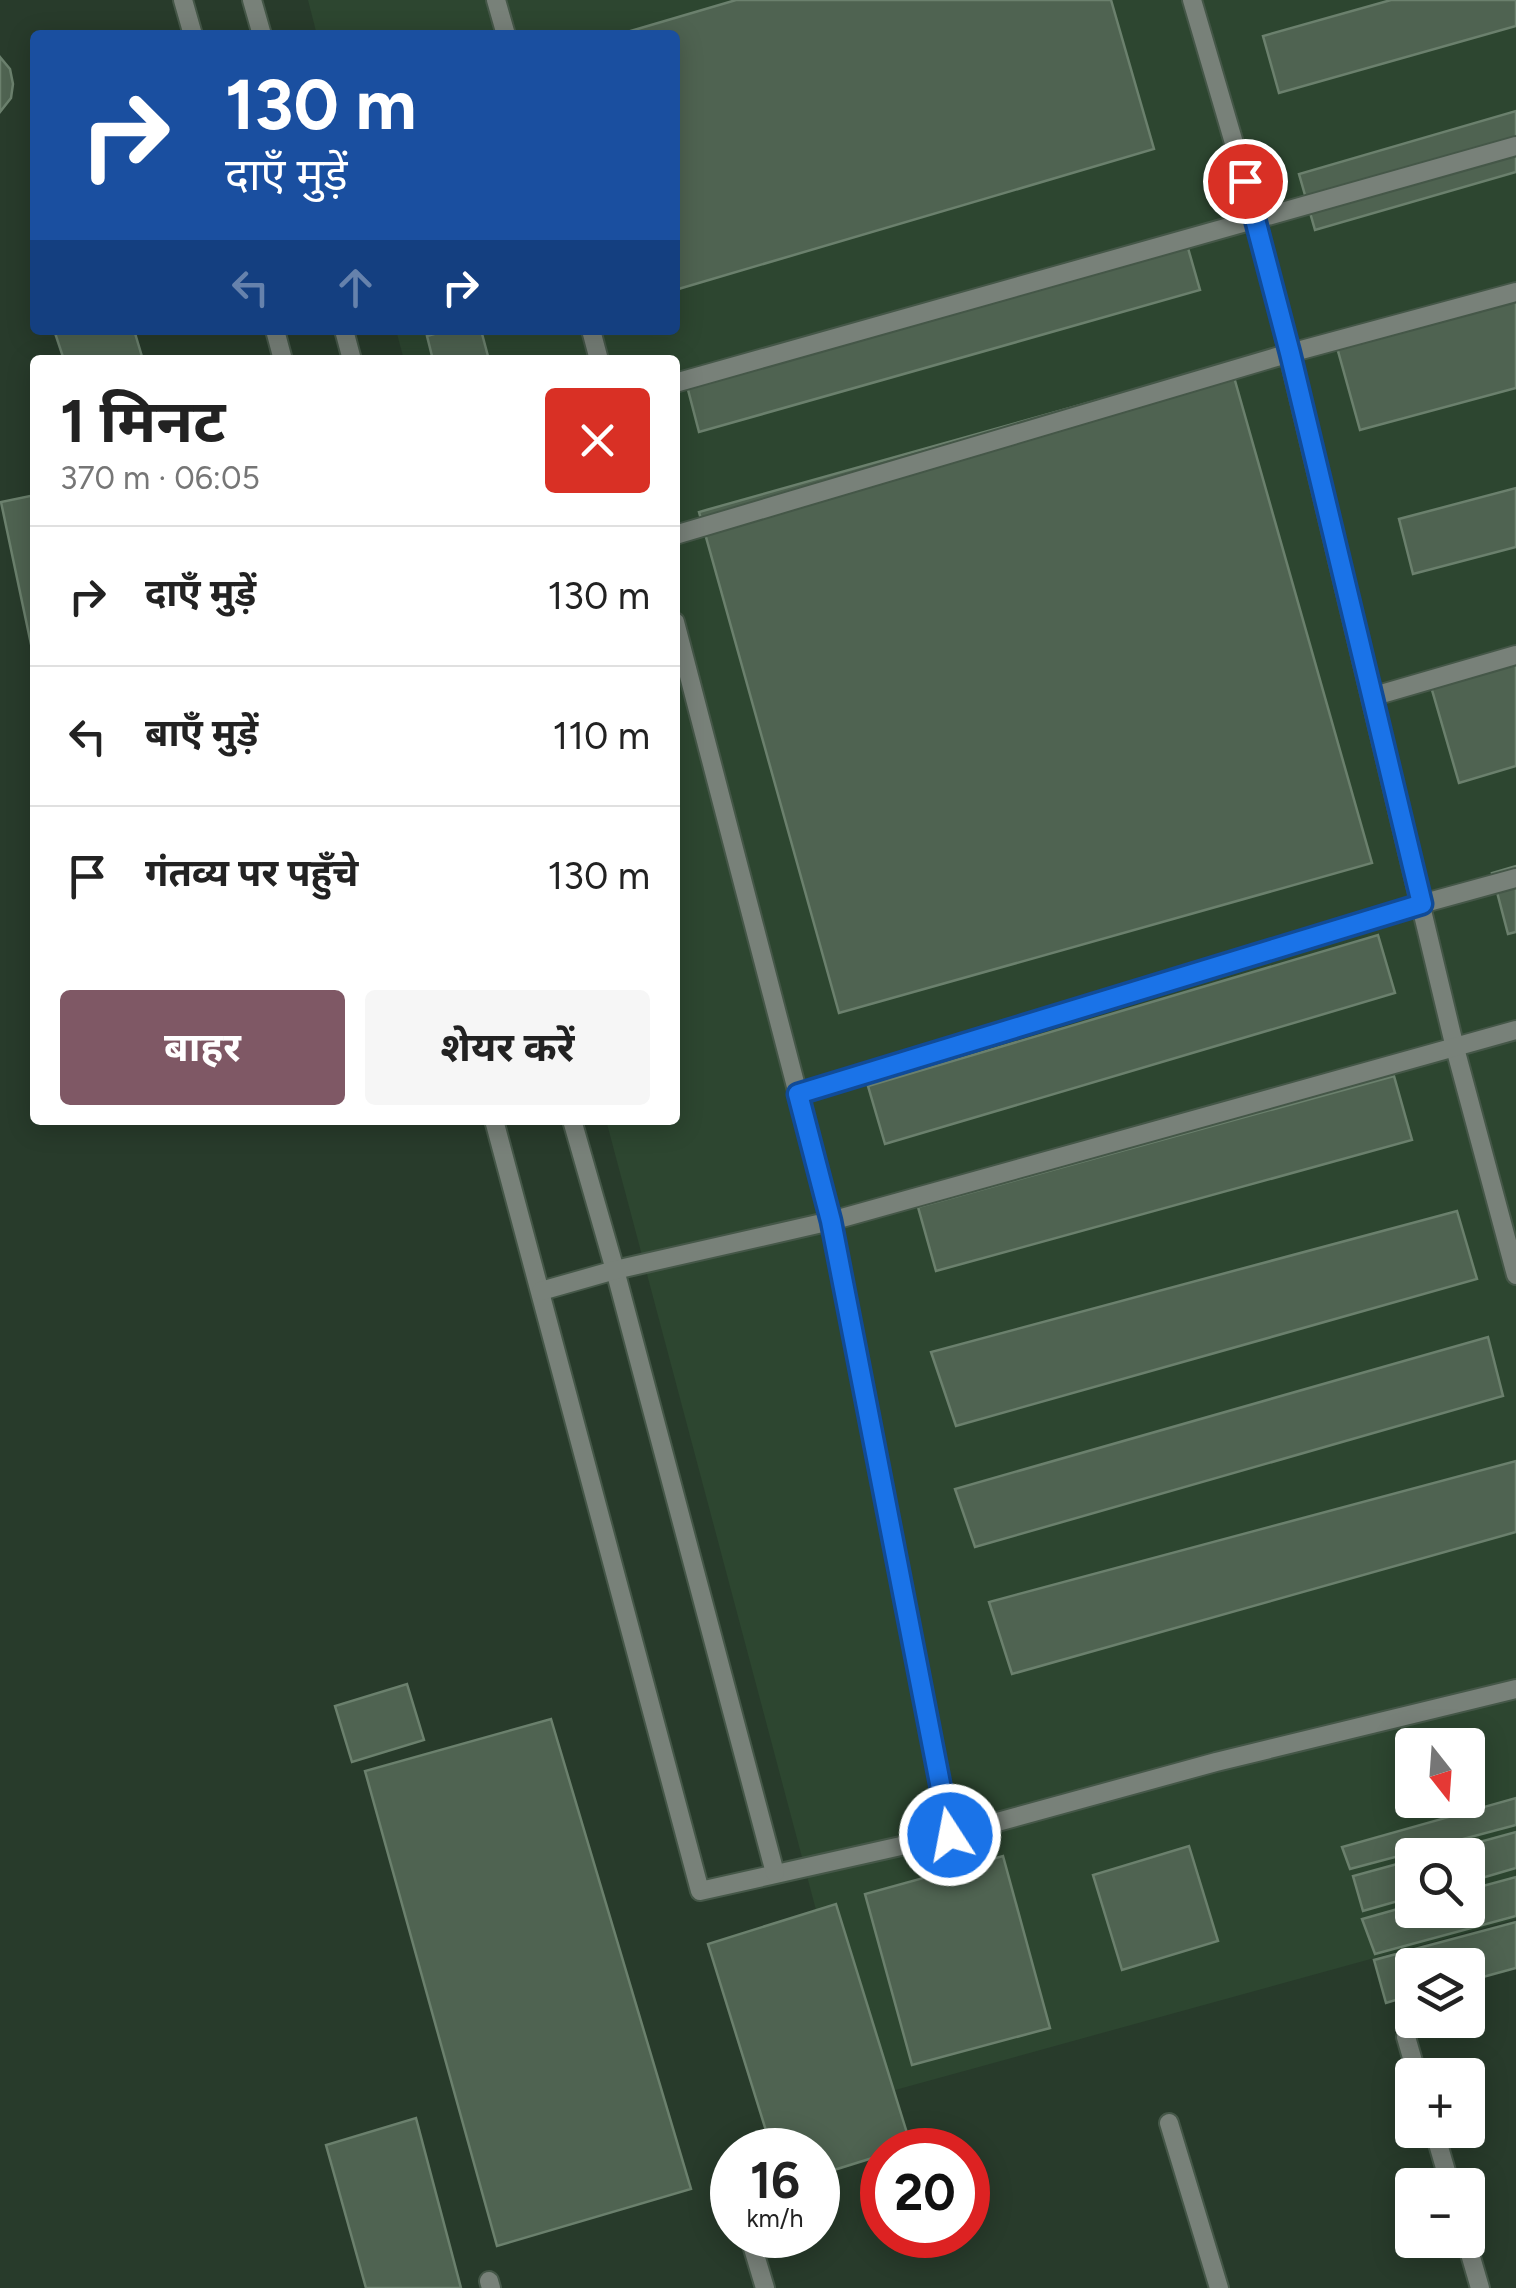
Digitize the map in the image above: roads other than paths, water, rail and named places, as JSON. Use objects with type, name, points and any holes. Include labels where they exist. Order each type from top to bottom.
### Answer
[{"type":"lane","points":[[183,0],[192,30]]},
{"type":"lane","points":[[252,0],[261,30]]},
{"type":"lane","points":[[496,0],[505,30]]},
{"type":"lane","points":[[1192,0],[1256,218],[1455,1048],[1516,1274]]},
{"type":"lane","points":[[680,383],[1516,146]]},
{"type":"lane","points":[[680,534],[1290,353],[1516,292]]},
{"type":"lane","points":[[680,641],[831,1221],[950,1835]]},
{"type":"lane","points":[[1372,697],[1516,656]]},
{"type":"lane","points":[[798,1094],[1516,878]]},
{"type":"lane","points":[[542,1291],[615,1270],[831,1221],[1516,1030]]},
{"type":"lane","points":[[495,1125],[700,1891],[950,1835],[1216,1762],[1516,1689]]},
{"type":"lane","points":[[573,1125],[775,1873]]},
{"type":"lane","points":[[1406,2038],[1412,2058]]},
{"type":"lane","points":[[1169,2123],[1219,2288]]},
{"type":"lane","points":[[757,2258],[765,2288]]},
{"type":"lane","points":[[1471,2258],[1480,2288]]}]
